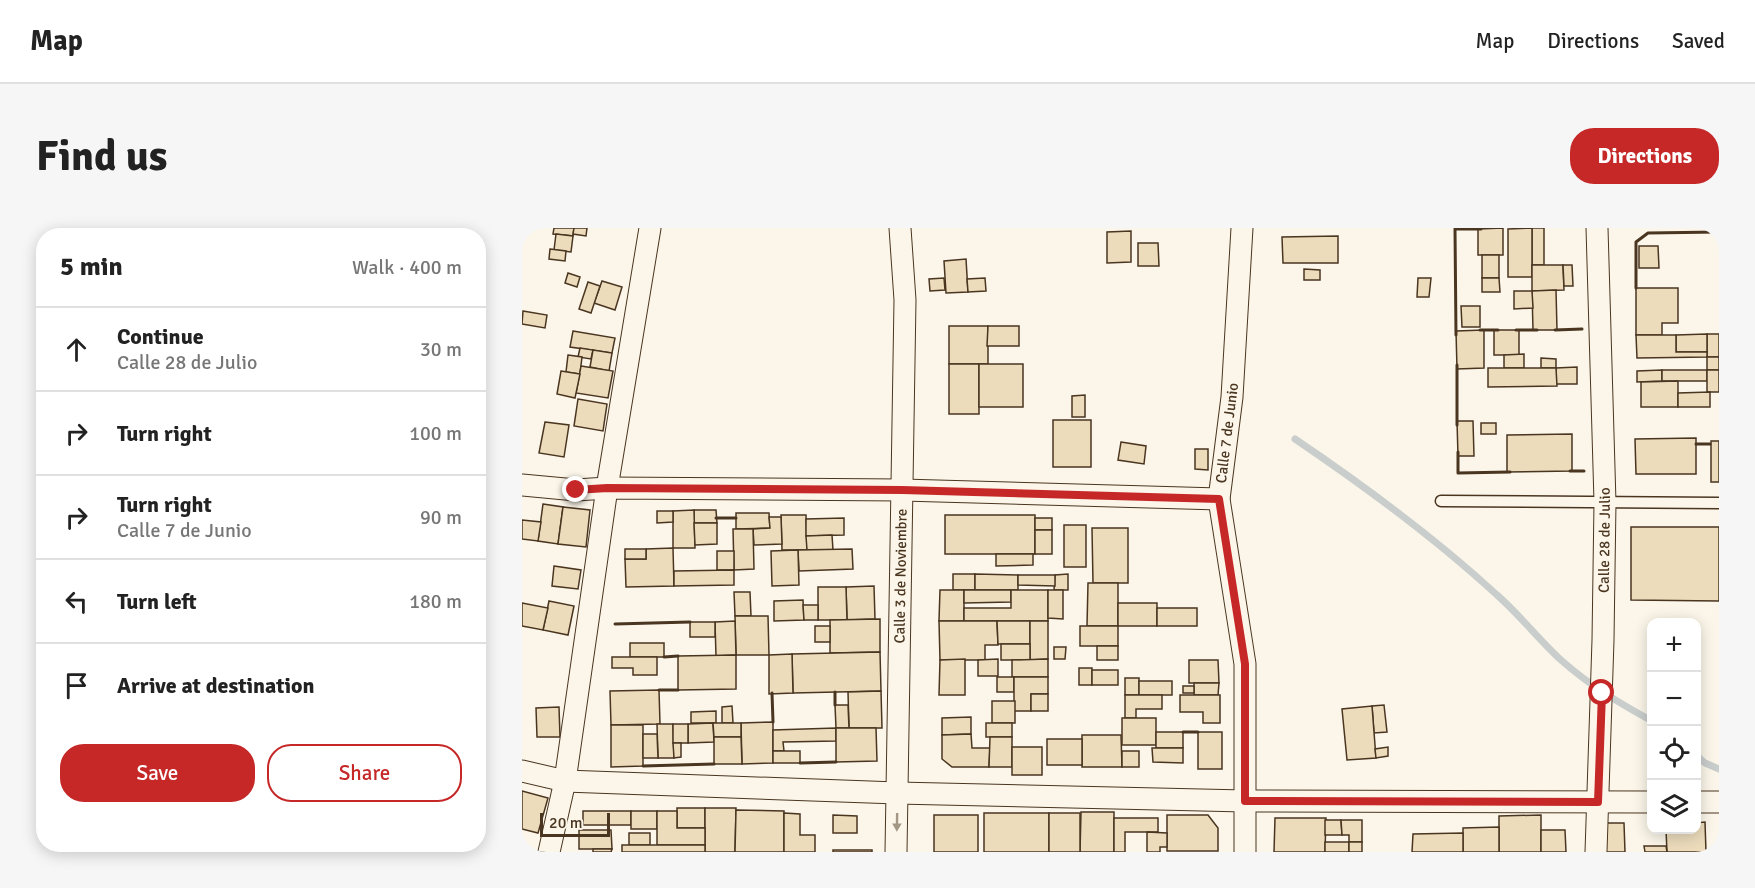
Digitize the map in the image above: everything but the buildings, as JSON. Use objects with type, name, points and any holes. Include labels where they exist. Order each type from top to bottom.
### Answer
[{"type":"street","points":[[549,852],[565,782],[607,488],[650,228]]},
{"type":"street","name":"Calle 3 de Noviembre","points":[[896,852],[905,300],[900,228]]},
{"type":"street","name":"Calle 7 de Junio","points":[[1242,228],[1232,397],[1219,499],[1245,664],[1245,852]]},
{"type":"street","name":"Calle 28 de Julio","points":[[1596,852],[1605,502],[1597,228]]},
{"type":"street","points":[[522,485],[576,490],[607,488],[902,490],[1219,499]]},
{"type":"street","points":[[522,771],[565,782],[897,793],[1245,801],[1647,802]]},
{"type":"street","points":[[1701,802],[1719,802]]},
{"type":"lane","points":[[1441,501],[1719,503]]},
{"type":"waterway","points":[[1295,439],[1374,494],[1449,553],[1505,603],[1582,678],[1647,718]]},
{"type":"waterway","points":[[1701,759],[1719,769]]},
{"type":"wall","points":[[1456,335],[1455,229],[1481,229]]},
{"type":"wall","points":[[1636,288],[1636,242],[1648,233],[1719,232]]},
{"type":"wall","points":[[1555,330],[1582,329]]},
{"type":"wall","points":[[1480,330],[1498,330]]},
{"type":"wall","points":[[1516,330],[1537,330]]},
{"type":"wall","points":[[1457,365],[1457,425]]},
{"type":"wall","points":[[1696,444],[1710,444]]},
{"type":"wall","points":[[1458,452],[1458,473],[1510,472]]},
{"type":"wall","points":[[1570,471],[1584,471]]},
{"type":"wall","points":[[716,518],[736,518]]},
{"type":"wall","points":[[615,624],[690,622]]},
{"type":"wall","points":[[664,657],[678,656]]},
{"type":"wall","points":[[659,690],[678,690]]},
{"type":"wall","points":[[835,692],[835,705]]},
{"type":"wall","points":[[772,693],[773,722]]},
{"type":"wall","points":[[1183,732],[1198,732]]},
{"type":"wall","points":[[800,763],[836,762]]},
{"type":"wall","points":[[643,766],[714,764]]},
{"type":"route","points":[[576,490],[607,488],[902,490],[1219,499],[1245,664],[1245,801],[1598,802],[1602,693]]}]
